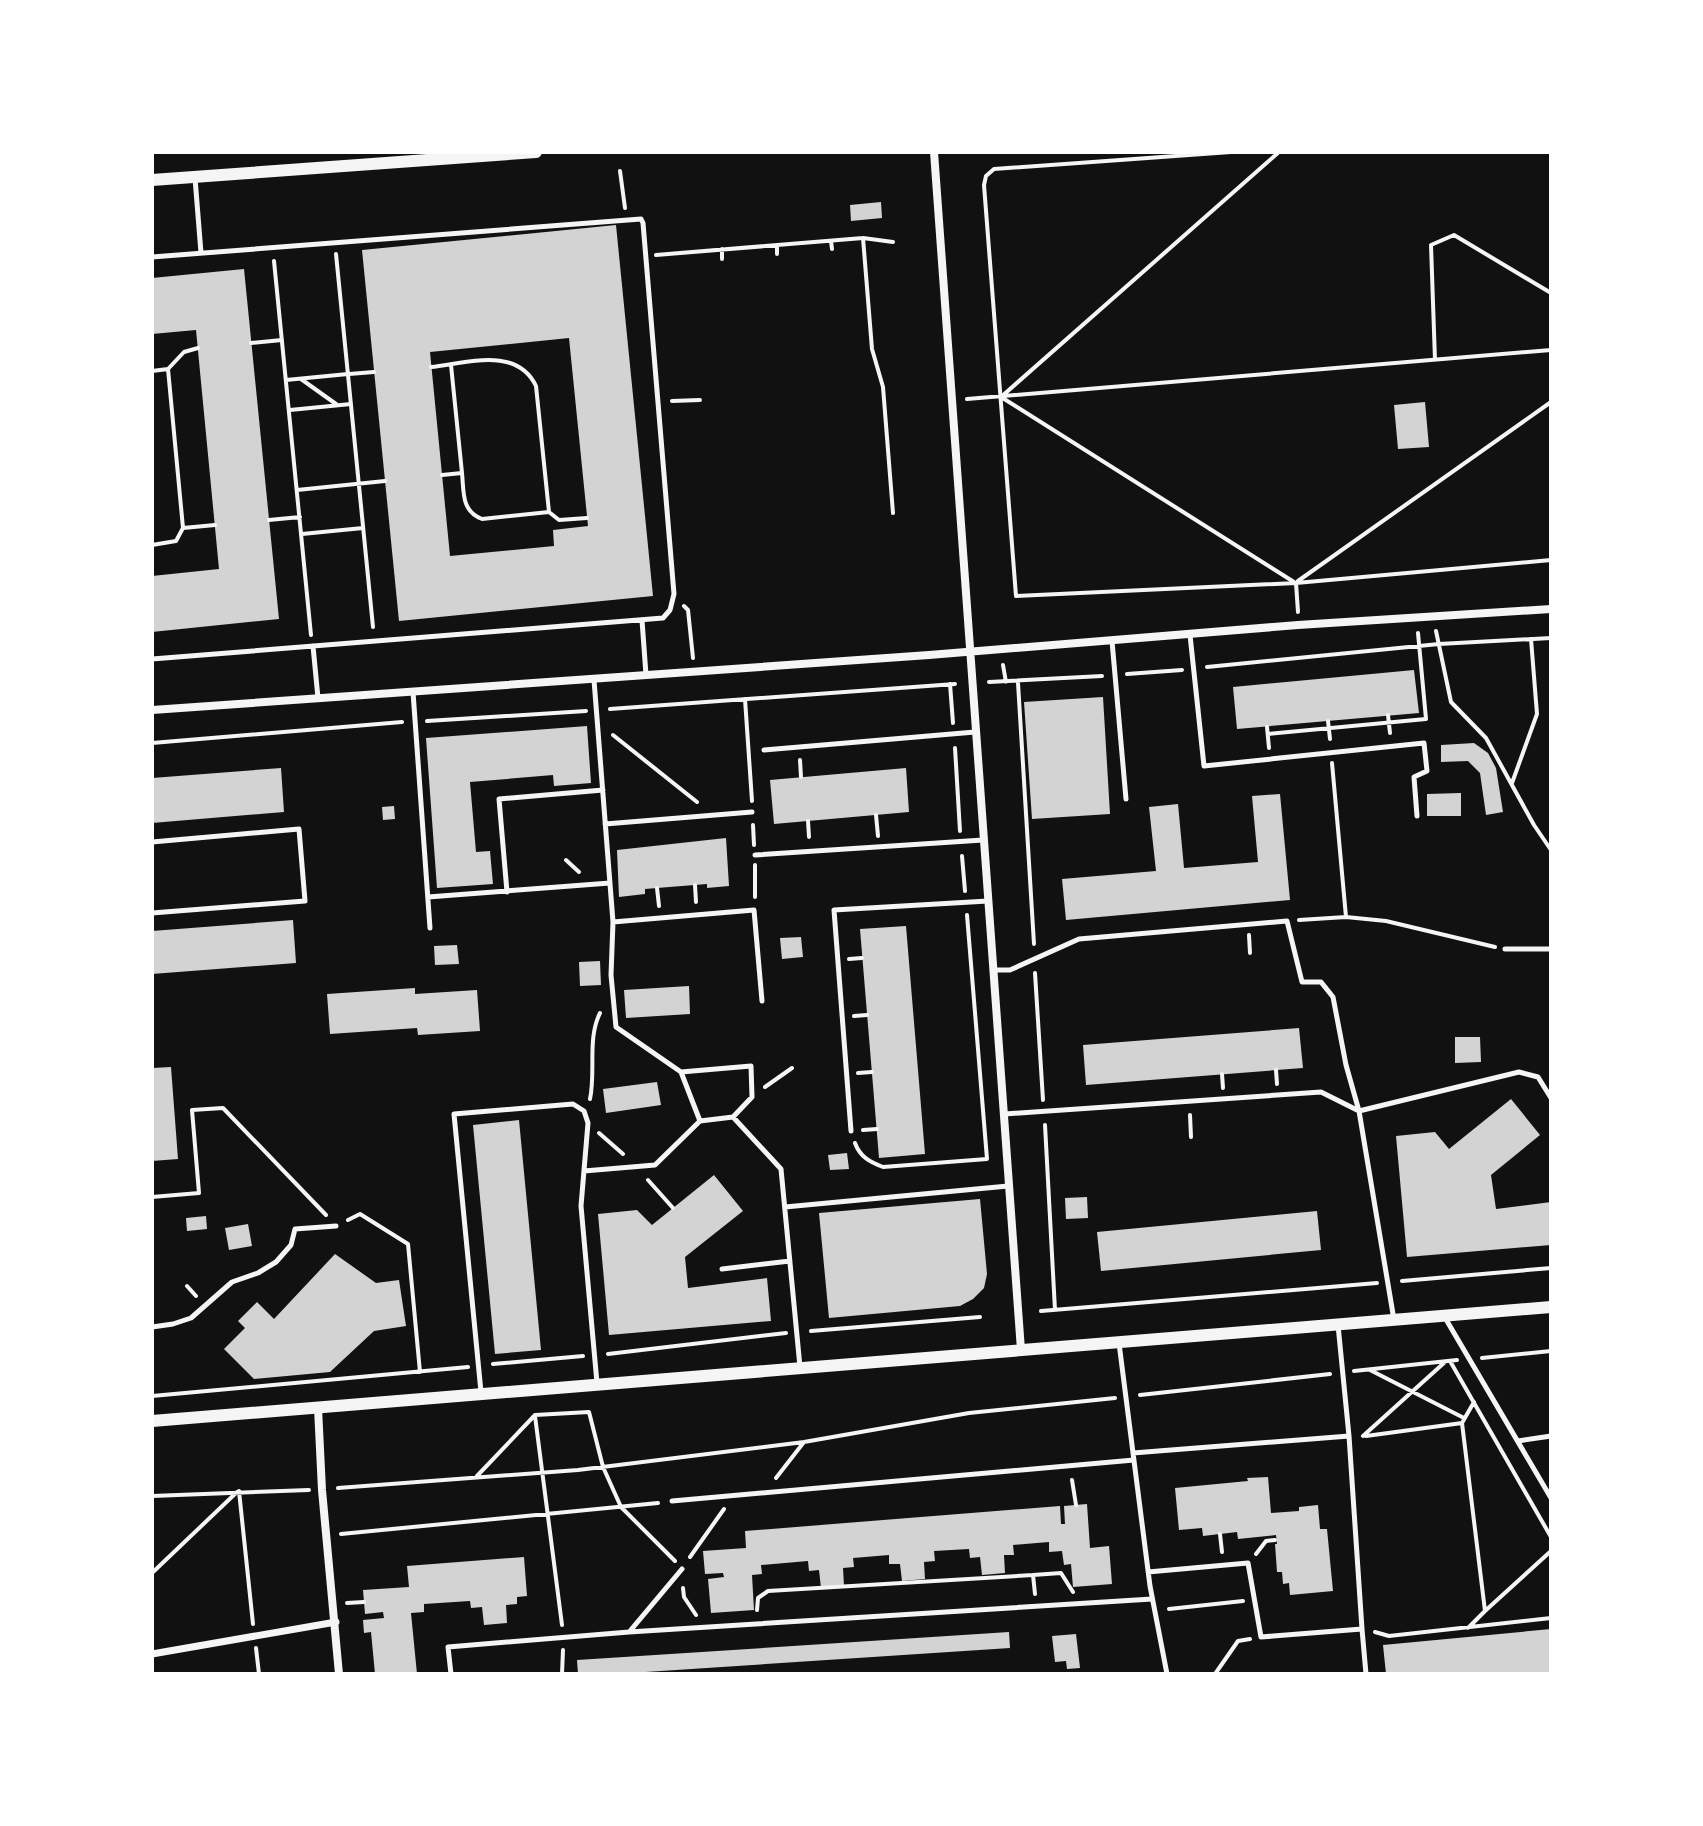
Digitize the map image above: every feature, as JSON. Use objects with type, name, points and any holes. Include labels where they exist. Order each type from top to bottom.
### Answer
[{"type":"street","points":[[152,180],[378,158],[536,152]]},
{"type":"street","points":[[934,152],[1021,1350]]},
{"type":"street","points":[[152,710],[1551,609]]},
{"type":"street","points":[[152,1421],[1551,1307]]},
{"type":"street","points":[[318,1408],[322,1490],[339,1674]]},
{"type":"street","points":[[152,1654],[336,1622]]},
{"type":"lane","points":[[195,176],[201,253]]},
{"type":"lane","points":[[152,257],[637,218],[642,221],[673,598],[670,610],[663,618],[152,659]]},
{"type":"lane","points":[[642,620],[646,676]]},
{"type":"lane","points":[[1190,635],[1204,766],[1424,743],[1427,771],[1414,777],[1417,816]]},
{"type":"lane","points":[[1112,640],[1126,799]]},
{"type":"lane","points":[[313,646],[318,698]]},
{"type":"lane","points":[[594,680],[613,922],[612,989],[616,1027],[681,1072],[700,1121]]},
{"type":"lane","points":[[413,692],[430,928]]},
{"type":"lane","points":[[764,750],[975,732]]},
{"type":"lane","points":[[507,892],[499,799],[603,790]]},
{"type":"lane","points":[[605,824],[752,812]]},
{"type":"lane","points":[[152,842],[299,829],[305,901],[152,913]]},
{"type":"lane","points":[[755,855],[983,840]]},
{"type":"lane","points":[[428,897],[610,883]]},
{"type":"lane","points":[[851,1131],[834,910],[988,901]]},
{"type":"lane","points":[[613,922],[754,910],[762,1001]]},
{"type":"lane","points":[[993,970],[1010,970],[1079,939],[1287,921],[1302,982],[1321,982],[1333,997],[1346,1065],[1359,1111],[1394,1320]]},
{"type":"lane","points":[[1505,949],[1551,949]]},
{"type":"lane","points":[[584,1171],[655,1165],[700,1121],[733,1117],[752,1097],[751,1066],[681,1072]]},
{"type":"lane","points":[[1004,1114],[1321,1092],[1359,1111],[1519,1072],[1538,1077],[1551,1098]]},
{"type":"lane","points":[[481,1394],[454,1114],[573,1104],[584,1111],[588,1123],[581,1206],[597,1384]]},
{"type":"lane","points":[[733,1117],[781,1169],[800,1368]]},
{"type":"lane","points":[[785,1207],[1009,1186]]},
{"type":"lane","points":[[152,1327],[191,1318],[232,1282],[258,1273],[276,1262],[291,1245],[295,1229],[336,1226]]},
{"type":"lane","points":[[722,1269],[790,1261]]},
{"type":"lane","points":[[1444,1316],[1551,1498]]},
{"type":"lane","points":[[1338,1324],[1366,1674]]},
{"type":"lane","points":[[1119,1343],[1148,1572],[1167,1674]]},
{"type":"lane","points":[[672,1501],[1070,1466],[1133,1456],[1349,1436]]},
{"type":"lane","points":[[1518,1441],[1551,1436]]},
{"type":"lane","points":[[1148,1572],[1248,1563],[1261,1637],[1362,1629]]},
{"type":"lane","points":[[629,1632],[682,1569]]},
{"type":"lane","points":[[451,1674],[448,1647],[629,1632],[1152,1599]]},
{"type":"path","points":[[1231,152],[994,169],[986,176],[984,185],[1016,596],[1296,583],[1551,560]]},
{"type":"path","points":[[1001,397],[1279,152]]},
{"type":"path","points":[[620,171],[626,219]]},
{"type":"path","points":[[1435,360],[1431,245],[1454,235],[1551,293]]},
{"type":"path","points":[[646,256],[863,238],[893,242]]},
{"type":"path","points":[[863,238],[872,349],[883,387],[893,513]]},
{"type":"path","points":[[831,241],[832,249]]},
{"type":"path","points":[[335,242],[375,642]]},
{"type":"path","points":[[777,245],[777,254]]},
{"type":"path","points":[[272,247],[313,646]]},
{"type":"path","points":[[722,249],[722,259]]},
{"type":"path","points":[[251,343],[282,340]]},
{"type":"path","points":[[152,371],[168,369],[184,352],[198,348]]},
{"type":"path","points":[[953,401],[1551,350]]},
{"type":"path","points":[[431,367],[503,359],[517,364],[531,377],[536,386],[549,512]]},
{"type":"path","points":[[451,365],[465,505],[482,519],[549,512],[559,520],[587,518]]},
{"type":"path","points":[[152,545],[176,541],[183,528],[168,369]]},
{"type":"path","points":[[286,380],[374,372]]},
{"type":"path","points":[[301,379],[338,406]]},
{"type":"path","points":[[1001,397],[1296,583]]},
{"type":"path","points":[[658,402],[700,400]]},
{"type":"path","points":[[1296,583],[1551,402]]},
{"type":"path","points":[[289,410],[351,404]]},
{"type":"path","points":[[442,475],[462,473]]},
{"type":"path","points":[[297,490],[385,481]]},
{"type":"path","points":[[269,520],[300,517]]},
{"type":"path","points":[[183,528],[215,525]]},
{"type":"path","points":[[301,535],[363,528]]},
{"type":"path","points":[[1296,583],[1298,625]]},
{"type":"path","points":[[673,598],[688,610],[693,658]]},
{"type":"path","points":[[1433,617],[1451,702],[1486,738],[1551,850]]},
{"type":"path","points":[[1268,734],[1426,719],[1416,618]]},
{"type":"path","points":[[989,682],[1018,683],[1439,644],[1551,638]]},
{"type":"path","points":[[1512,783],[1537,714],[1531,639]]},
{"type":"path","points":[[1003,665],[1006,682]]},
{"type":"path","points":[[1018,683],[1055,1310]]},
{"type":"path","points":[[152,743],[415,721],[953,684],[960,842],[987,1159],[883,1167],[871,1163],[858,1152],[851,1131]]},
{"type":"path","points":[[745,699],[755,855],[754,910]]},
{"type":"path","points":[[1328,721],[1346,917]]},
{"type":"path","points":[[597,723],[715,815]]},
{"type":"path","points":[[1267,727],[1270,759]]},
{"type":"path","points":[[1287,921],[1346,917],[1386,921],[1505,949]]},
{"type":"path","points":[[584,1111],[591,1098],[597,1018],[612,989]]},
{"type":"path","points":[[752,1097],[792,1068]]},
{"type":"path","points":[[1189,1101],[1191,1137]]},
{"type":"path","points":[[152,1197],[199,1193],[192,1110],[223,1108],[336,1226],[360,1214],[408,1244],[420,1373]]},
{"type":"path","points":[[588,1123],[638,1167],[673,1208]]},
{"type":"path","points":[[1041,1311],[1551,1268]]},
{"type":"path","points":[[152,1396],[420,1373],[797,1332],[980,1317]]},
{"type":"path","points":[[152,1496],[322,1490],[603,1467],[804,1442],[969,1413],[1551,1351]]},
{"type":"path","points":[[1349,1448],[1448,1362]]},
{"type":"path","points":[[1448,1362],[1551,1537]]},
{"type":"path","points":[[1370,1370],[1416,1392],[1463,1420]]},
{"type":"path","points":[[532,1390],[564,1637],[562,1674]]},
{"type":"path","points":[[1474,1402],[1463,1420],[1485,1611]]},
{"type":"path","points":[[475,1478],[535,1415],[589,1412],[603,1467],[621,1507],[682,1569]]},
{"type":"path","points":[[1362,1437],[1463,1420]]},
{"type":"path","points":[[765,1493],[804,1442]]},
{"type":"path","points":[[1070,1466],[1076,1505]]},
{"type":"path","points":[[152,1573],[239,1491]]},
{"type":"path","points":[[239,1491],[259,1674]]},
{"type":"path","points":[[698,1617],[684,1597],[682,1569],[733,1496]]},
{"type":"path","points":[[326,1536],[672,1501]]},
{"type":"path","points":[[1248,1563],[1266,1541],[1275,1540]]},
{"type":"path","points":[[1468,1628],[1551,1551]]},
{"type":"path","points":[[757,1612],[758,1598],[768,1591],[994,1576],[1061,1573],[1075,1594]]},
{"type":"path","points":[[1154,1611],[1253,1600]]},
{"type":"path","points":[[1362,1629],[1389,1636],[1551,1618]]},
{"type":"path","points":[[1215,1674],[1238,1641],[1261,1637]]},
{"type":"building","points":[[881,202],[882,218],[851,221],[850,205]]},
{"type":"building","points":[[616,225],[653,596],[399,621],[362,250]],"holes":[[[569,338],[588,526],[553,530],[554,546],[450,556],[430,352]]]},
{"type":"building","points":[[244,269],[279,619],[152,632],[152,576],[219,569],[196,330],[152,334],[152,278]]},
{"type":"building","points":[[1425,402],[1429,447],[1398,449],[1394,405]]},
{"type":"building","points":[[1414,670],[1419,713],[1237,729],[1233,687]]},
{"type":"building","points":[[1103,697],[1110,814],[1032,819],[1024,702]]},
{"type":"building","points":[[587,726],[591,783],[554,786],[553,775],[470,782],[476,852],[490,851],[493,884],[437,888],[426,738]]},
{"type":"building","points":[[1474,743],[1488,753],[1496,768],[1503,812],[1486,815],[1480,773],[1468,761],[1441,762],[1441,745]]},
{"type":"building","points":[[281,768],[284,812],[152,823],[152,778]]},
{"type":"building","points":[[906,768],[909,812],[774,824],[770,780]]},
{"type":"building","points":[[1461,793],[1461,816],[1427,816],[1427,794]]},
{"type":"building","points":[[1280,794],[1290,900],[1066,920],[1062,879],[1156,871],[1149,807],[1178,804],[1184,868],[1258,862],[1252,796]]},
{"type":"building","points":[[394,806],[395,819],[383,820],[382,807]]},
{"type":"building","points":[[726,838],[729,886],[707,888],[707,884],[645,889],[645,894],[619,897],[617,850]]},
{"type":"building","points":[[293,920],[296,963],[152,974],[152,931]]},
{"type":"building","points":[[906,926],[925,1154],[879,1158],[860,929]]},
{"type":"building","points":[[801,937],[803,957],[782,959],[780,938]]},
{"type":"building","points":[[457,945],[459,964],[435,965],[434,946]]},
{"type":"building","points":[[600,961],[601,985],[580,986],[579,962]]},
{"type":"building","points":[[689,986],[690,1014],[626,1018],[624,990]]},
{"type":"building","points":[[415,988],[415,994],[477,990],[480,1031],[418,1035],[417,1028],[330,1034],[327,994]]},
{"type":"building","points":[[1299,1028],[1303,1068],[1086,1085],[1083,1045]]},
{"type":"building","points":[[1455,1037],[1480,1037],[1481,1062],[1455,1063]]},
{"type":"building","points":[[171,1067],[178,1159],[152,1161],[152,1068]]},
{"type":"building","points":[[657,1082],[661,1105],[606,1113],[603,1089]]},
{"type":"building","points":[[1511,1099],[1540,1135],[1491,1175],[1496,1209],[1551,1202],[1551,1245],[1407,1257],[1396,1136],[1435,1132],[1449,1149]]},
{"type":"building","points":[[519,1120],[541,1350],[495,1354],[473,1125]]},
{"type":"building","points":[[847,1153],[849,1169],[830,1170],[828,1155]]},
{"type":"building","points":[[714,1175],[743,1211],[685,1257],[688,1288],[767,1278],[771,1321],[609,1335],[598,1214],[637,1210],[652,1225]]},
{"type":"building","points":[[1087,1197],[1088,1218],[1066,1219],[1065,1198]]},
{"type":"building","points":[[980,1199],[987,1274],[984,1288],[973,1299],[960,1306],[829,1318],[819,1213]]},
{"type":"building","points":[[1317,1211],[1321,1250],[1101,1271],[1097,1232]]},
{"type":"building","points":[[206,1216],[207,1229],[187,1231],[186,1218]]},
{"type":"building","points":[[248,1224],[252,1246],[229,1250],[225,1228]]},
{"type":"building","points":[[335,1254],[376,1283],[399,1280],[406,1326],[374,1331],[330,1372],[254,1379],[224,1349],[245,1328],[238,1321],[257,1302],[274,1319]]},
{"type":"building","points":[[1268,1477],[1271,1513],[1299,1511],[1299,1507],[1318,1505],[1320,1529],[1327,1529],[1333,1591],[1290,1595],[1289,1583],[1283,1584],[1282,1572],[1277,1572],[1276,1535],[1238,1539],[1237,1532],[1203,1536],[1202,1528],[1179,1530],[1175,1488]]},
{"type":"building","points":[[1087,1504],[1090,1548],[1109,1546],[1112,1584],[1073,1587],[1071,1564],[1064,1565],[1062,1551],[1049,1552],[1049,1542],[1013,1545],[1014,1555],[1004,1555],[1005,1573],[982,1575],[980,1557],[970,1558],[969,1549],[934,1551],[935,1561],[924,1562],[925,1579],[902,1581],[900,1564],[889,1564],[889,1555],[853,1558],[854,1567],[843,1568],[844,1586],[821,1588],[819,1570],[809,1571],[808,1561],[761,1565],[762,1574],[752,1575],[754,1610],[711,1613],[708,1579],[724,1577],[723,1573],[705,1574],[703,1551],[746,1548],[745,1531],[1060,1506],[1061,1524],[1065,1524],[1064,1506]]},
{"type":"building","points":[[524,1557],[527,1596],[517,1597],[517,1604],[506,1605],[507,1623],[484,1625],[482,1607],[471,1608],[470,1601],[424,1604],[424,1612],[411,1613],[417,1674],[375,1674],[371,1632],[364,1633],[363,1620],[384,1618],[383,1612],[365,1614],[363,1590],[409,1587],[407,1566]]},
{"type":"building","points":[[1551,1629],[1551,1674],[1386,1674],[1383,1645]]},
{"type":"building","points":[[1009,1632],[1010,1648],[578,1674],[577,1660]]},
{"type":"building","points":[[1076,1634],[1080,1668],[1067,1669],[1066,1661],[1055,1662],[1052,1636]]}]
